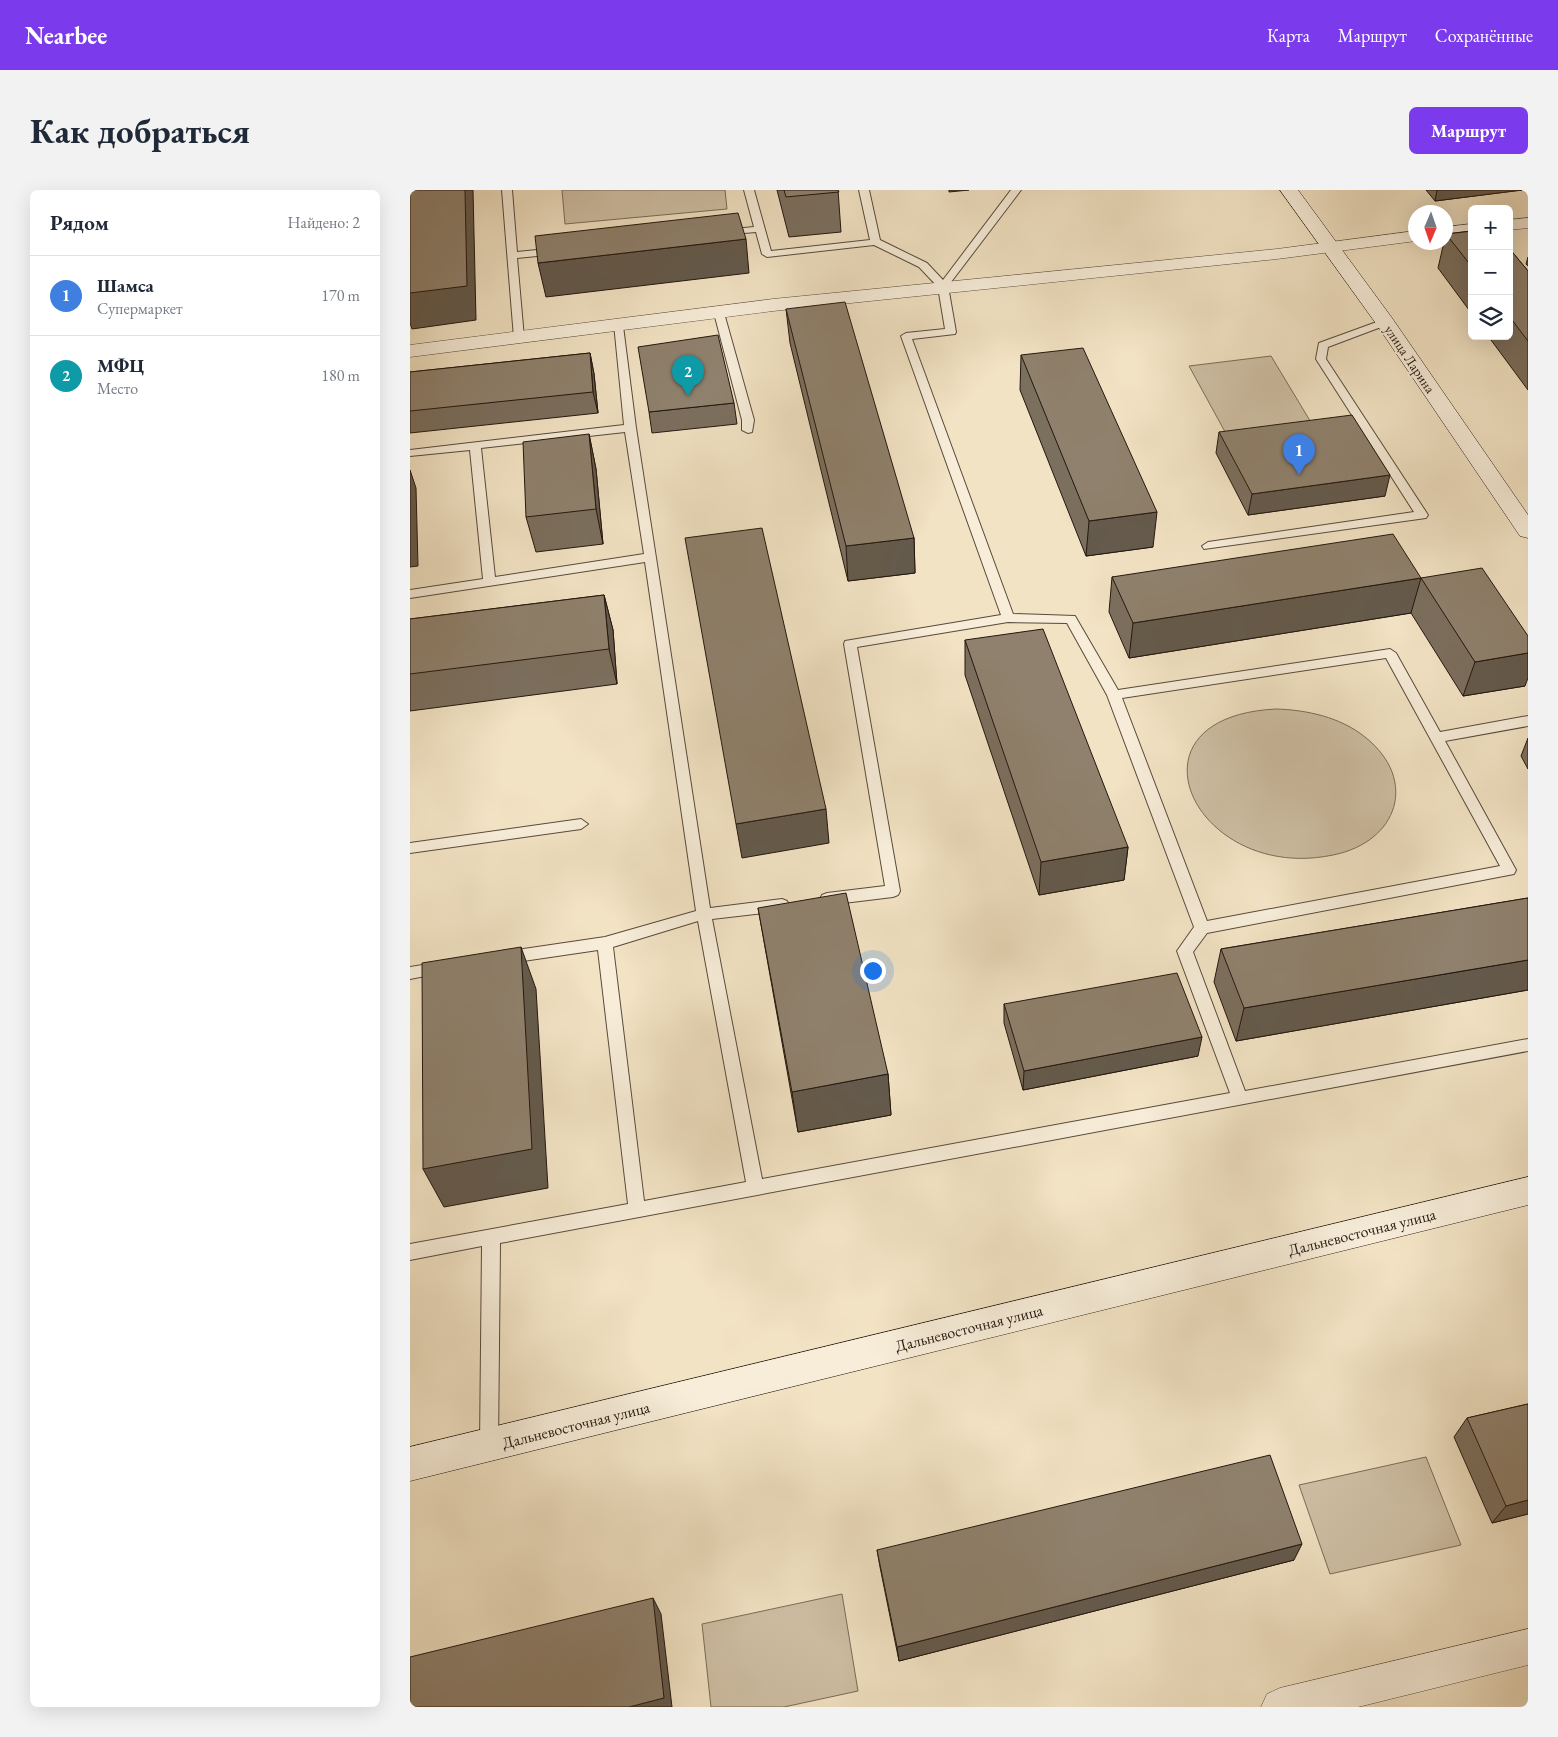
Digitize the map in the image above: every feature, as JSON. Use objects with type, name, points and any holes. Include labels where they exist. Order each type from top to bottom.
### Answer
[{"type":"main road","name":"улица Ларина","points":[[1288,190],[1316,225],[1328,247],[1385,322],[1528,531]]},
{"type":"main road","points":[[1513,225],[1528,223]]},
{"type":"main road","points":[[1453,231],[1468,229]]},
{"type":"main road","points":[[410,351],[943,286],[1328,247],[1408,237]]},
{"type":"main road","name":"Дальневосточная улица","points":[[410,1464],[1528,1191]]},
{"type":"main road","points":[[1280,1707],[1528,1647]]},
{"type":"lane","points":[[506,190],[519,338]]},
{"type":"lane","points":[[749,190],[766,254],[875,242],[923,265],[943,286],[951,332],[906,336],[1008,618]]},
{"type":"lane","points":[[864,190],[875,242]]},
{"type":"lane","points":[[943,286],[1016,190]]},
{"type":"lane","points":[[710,234],[760,229]]},
{"type":"lane","points":[[512,256],[572,250]]},
{"type":"lane","points":[[719,313],[748,420],[748,430]]},
{"type":"lane","points":[[1208,546],[1422,515],[1322,359],[1323,345],[1385,322]]},
{"type":"lane","points":[[618,326],[630,428],[704,914],[755,1188]]},
{"type":"lane","points":[[410,453],[630,428]]},
{"type":"lane","points":[[475,445],[489,582]]},
{"type":"lane","points":[[410,594],[650,557]]},
{"type":"lane","points":[[817,900],[893,891],[850,644],[1008,618],[1070,619],[1114,695],[1202,928]]},
{"type":"lane","points":[[1114,695],[1390,653],[1509,870],[1202,928],[1185,951],[1240,1098]]},
{"type":"lane","points":[[1436,738],[1528,721]]},
{"type":"lane","points":[[410,848],[580,824]]},
{"type":"lane","points":[[488,961],[605,942],[704,914],[798,902]]},
{"type":"lane","points":[[605,942],[637,1210]]},
{"type":"lane","points":[[410,973],[459,965]]},
{"type":"lane","points":[[410,1252],[1528,1045]]},
{"type":"lane","points":[[489,1446],[491,1238]]},
{"type":"shaded area","points":[[562,190],[725,190],[727,209],[565,224]]},
{"type":"shaded area","points":[[1271,356],[1315,429],[1230,441],[1189,366]]},
{"type":"shaded area","points":[[1276,709],[1311,713],[1345,724],[1365,737],[1382,754],[1392,772],[1396,790],[1394,807],[1386,823],[1373,837],[1355,848],[1333,855],[1284,857],[1243,846],[1212,824],[1193,796],[1187,766],[1198,739],[1227,719]]},
{"type":"shaded area","points":[[1426,1457],[1461,1545],[1330,1574],[1299,1485]]},
{"type":"shaded area","points":[[842,1594],[858,1691],[784,1707],[711,1707],[702,1624]]},
{"type":"building","points":[[410,190],[465,190],[467,286],[410,293]]},
{"type":"building","points":[[784,190],[838,190],[839,192],[786,197]]},
{"type":"building","points":[[738,213],[746,239],[538,263],[535,236]]},
{"type":"building","points":[[1468,231],[1468,262],[1453,243],[1453,233]]},
{"type":"building","points":[[1513,253],[1528,271],[1528,341],[1513,321]]},
{"type":"building","points":[[845,302],[914,538],[846,546],[786,309]]},
{"type":"building","points":[[718,335],[734,403],[649,412],[638,347]]},
{"type":"building","points":[[1083,348],[1157,512],[1089,521],[1021,355]]},
{"type":"building","points":[[590,353],[593,392],[410,411],[410,372]]},
{"type":"building","points":[[1352,415],[1390,475],[1252,494],[1219,432]]},
{"type":"building","points":[[589,434],[596,509],[526,517],[523,442]]},
{"type":"building","points":[[762,528],[826,809],[736,824],[685,538]]},
{"type":"building","points":[[1393,534],[1421,578],[1133,623],[1112,577]]},
{"type":"building","points":[[1482,568],[1528,636],[1528,653],[1475,662],[1421,578]]},
{"type":"building","points":[[604,595],[609,649],[410,674],[410,619]]},
{"type":"building","points":[[1043,629],[1128,847],[1041,862],[965,640]]},
{"type":"building","points":[[846,893],[888,1074],[792,1092],[758,908]]},
{"type":"building","points":[[1528,898],[1528,960],[1244,1008],[1221,949]]},
{"type":"building","points":[[521,947],[532,1149],[423,1169],[422,963]]},
{"type":"building","points":[[1177,973],[1202,1037],[1024,1071],[1004,1004]]},
{"type":"building","points":[[1528,1404],[1528,1500],[1506,1506],[1467,1418]]},
{"type":"building","points":[[1270,1455],[1302,1544],[897,1647],[877,1550]]},
{"type":"building","points":[[653,1598],[664,1698],[629,1707],[410,1707],[410,1657]]},
{"type":"place","name":"МФЦ","points":[[688,396]]},
{"type":"place","name":"Шамса","points":[[1299,475]]}]
